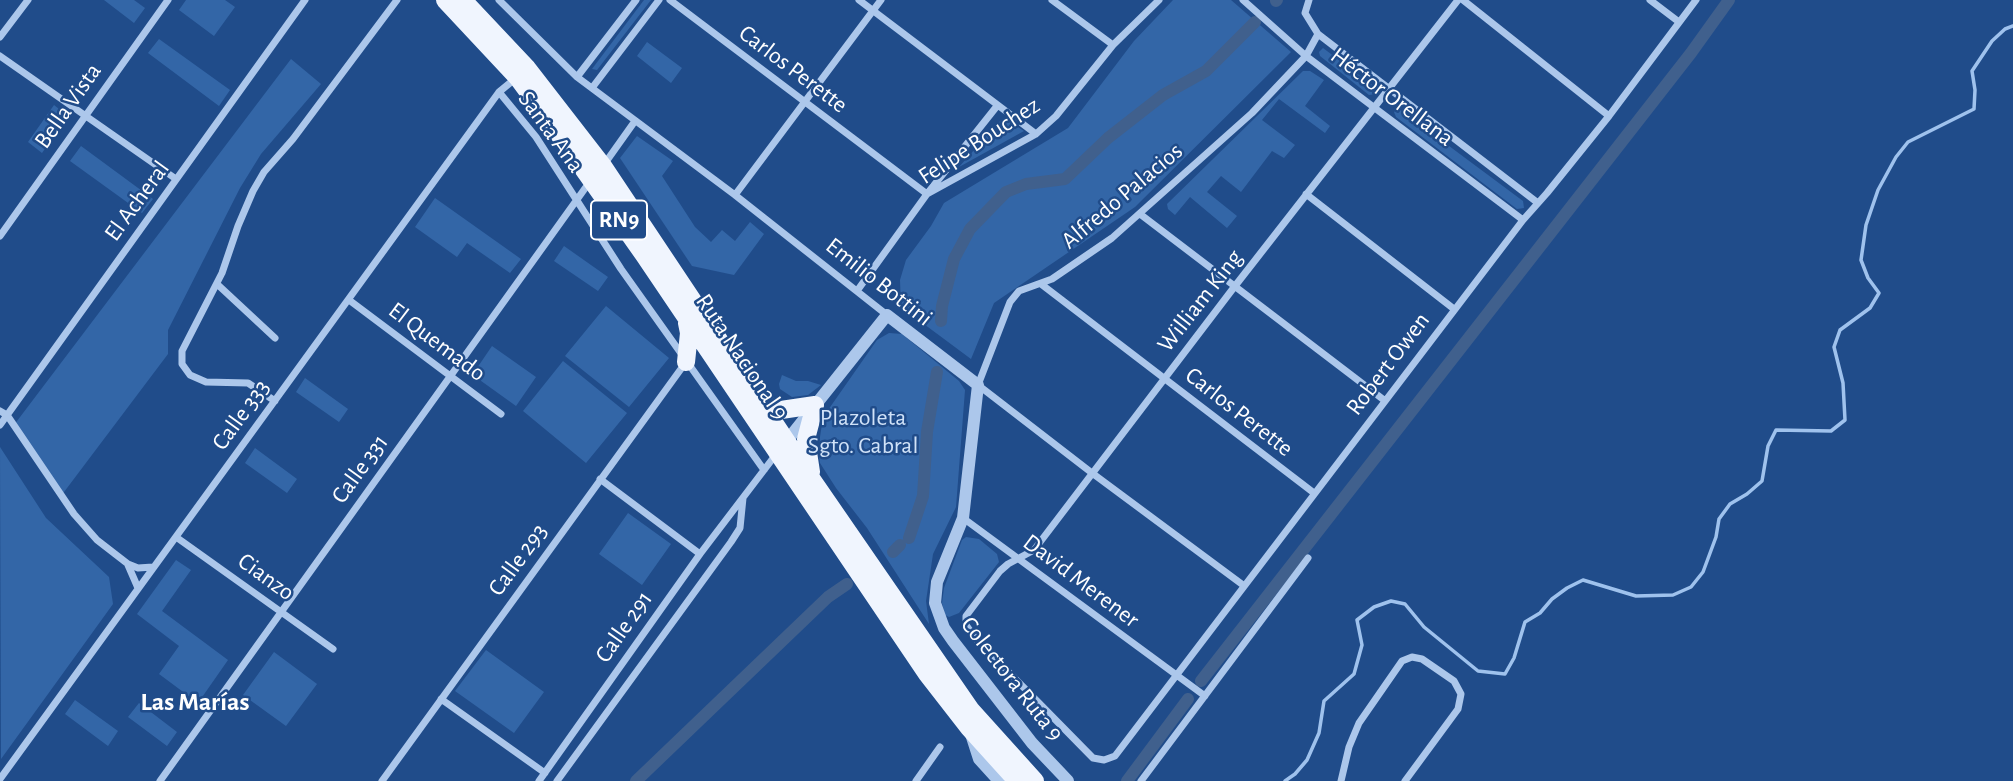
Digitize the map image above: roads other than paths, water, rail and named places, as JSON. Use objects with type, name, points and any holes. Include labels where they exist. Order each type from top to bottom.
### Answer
[{"type":"main road","name":"Ruta Nacional 9","points":[[445,0],[517,78],[597,173],[687,320],[782,448],[927,674],[969,728],[1017,781]]},
{"type":"main road","name":"Ruta Nacional 9","points":[[463,0],[527,68],[597,173],[758,397],[782,448],[813,481],[971,710],[1035,781]]},
{"type":"main road","points":[[686,362],[689,333],[687,320]]},
{"type":"main road","points":[[758,397],[767,405],[781,410],[815,405],[806,439],[813,481]]},
{"type":"street","points":[[0,37],[28,0]]},
{"type":"street","name":"Bella Vista","points":[[0,236],[168,0]]},
{"type":"street","name":"El Acheral","points":[[0,425],[3,413],[306,0]]},
{"type":"street","points":[[275,401],[248,383],[206,382],[190,375],[182,364],[182,351],[216,284],[241,218],[264,172],[293,139],[397,0]]},
{"type":"street","name":"Emilio Bottini","points":[[499,0],[577,77],[735,195],[1092,473],[1244,585]]},
{"type":"street","points":[[577,77],[636,0]]},
{"type":"street","points":[[592,88],[659,0]]},
{"type":"street","name":"Carlos Perette","points":[[670,0],[926,194]]},
{"type":"street","points":[[859,0],[1036,134]]},
{"type":"street","points":[[735,195],[881,0]]},
{"type":"street","points":[[1052,0],[1113,46]]},
{"type":"street","name":"Felipe Bouchez","points":[[858,291],[926,194],[1036,134],[1056,116],[1113,46],[1159,0]]},
{"type":"street","name":"Héctor Orellana","points":[[1243,0],[1306,56],[1523,220]]},
{"type":"street","points":[[1309,0],[1306,13],[1318,34]]},
{"type":"street","points":[[1460,0],[1609,116]]},
{"type":"street","name":"William King","points":[[1115,756],[1104,760],[1093,758],[976,639],[966,625],[966,616],[1000,571],[1034,550],[1235,286],[1460,0]]},
{"type":"street","points":[[1650,0],[1679,22]]},
{"type":"street","name":"Robert Owen","points":[[1115,756],[1384,400],[1523,220],[1609,116],[1696,0]]},
{"type":"street","name":"Héctor Orellana","points":[[1318,34],[1538,203]]},
{"type":"street","name":"Alfredo Palacios","points":[[963,518],[978,385],[1010,302],[1019,291],[1041,284],[1094,251],[1140,214],[1252,113],[1306,56],[1318,34]]},
{"type":"street","points":[[0,56],[176,179]]},
{"type":"street","name":"Calle 333","points":[[1,775],[499,92],[517,78]]},
{"type":"street","name":"Santa Ana","points":[[499,92],[536,137],[576,201],[686,362],[764,470]]},
{"type":"street","points":[[926,194],[997,106]]},
{"type":"street","name":"Calle 331","points":[[160,781],[635,121]]},
{"type":"street","points":[[1307,194],[1454,309]]},
{"type":"street","points":[[1140,214],[1384,400]]},
{"type":"street","points":[[216,284],[275,338]]},
{"type":"street","name":"Carlos Perette","points":[[1041,284],[1314,493]]},
{"type":"street","name":"El Quemado","points":[[349,300],[501,414]]},
{"type":"street","points":[[782,448],[887,315]]},
{"type":"street","name":"Calle 293","points":[[382,781],[686,362]]},
{"type":"street","points":[[3,413],[74,514],[97,540],[128,564],[138,568],[153,567]]},
{"type":"street","name":"Calle 291","points":[[539,781],[700,554],[782,448]]},
{"type":"street","points":[[600,480],[700,554]]},
{"type":"street","name":"Calle 291","points":[[557,781],[731,542],[740,528],[743,498]]},
{"type":"street","name":"David Merener","points":[[963,518],[1205,696]]},
{"type":"street","name":"Colectora Ruta 9","points":[[963,518],[937,582],[935,603],[938,614],[953,641],[1032,743],[1068,781]]},
{"type":"street","name":"Cianzo","points":[[176,537],[333,649]]},
{"type":"street","points":[[1141,781],[1308,558]]},
{"type":"street","points":[[128,564],[138,588]]},
{"type":"street","points":[[1341,781],[1349,747],[1359,723],[1402,661],[1412,657],[1422,659],[1454,681],[1461,694],[1458,709],[1405,781]]},
{"type":"street","points":[[441,699],[545,773]]},
{"type":"street","points":[[969,728],[979,758],[999,781]]},
{"type":"street","points":[[916,781],[940,747]]},
{"type":"street","points":[[1,775],[12,781]]},
{"type":"waterway","points":[[1201,681],[1691,53],[1729,0]]},
{"type":"waterway","points":[[941,321],[954,259],[970,229],[1006,192],[1026,184],[1065,179],[1108,138],[1163,95],[1206,71],[1255,22]]},
{"type":"waterway","points":[[1285,781],[1307,760],[1319,733],[1324,701],[1354,674],[1362,645],[1357,620],[1374,607],[1391,601],[1405,604],[1424,627],[1478,671],[1505,674],[1514,658],[1525,622],[1540,613],[1552,599],[1567,588],[1583,580],[1636,596],[1673,595],[1691,587],[1703,572],[1716,537],[1719,519],[1730,504],[1762,481],[1768,446],[1776,430],[1831,431],[1845,420],[1843,383],[1834,347],[1840,330],[1870,308],[1879,293],[1868,278],[1861,260],[1866,225],[1878,190],[1896,157],[1908,142],[1974,109],[1972,71],[1992,41],[2005,29],[2013,26]]},
{"type":"waterway","points":[[909,538],[923,496],[927,432],[937,372]]},
{"type":"waterway","points":[[893,552],[900,545]]},
{"type":"waterway","points":[[636,781],[828,597],[847,584]]},
{"type":"waterway","points":[[1127,781],[1188,699]]},
{"type":"district","name":"Las Marías","points":[[195,702]]},
{"type":"park label","name":"Plazoleta Sgto. Cabral","points":[[863,432]]}]
